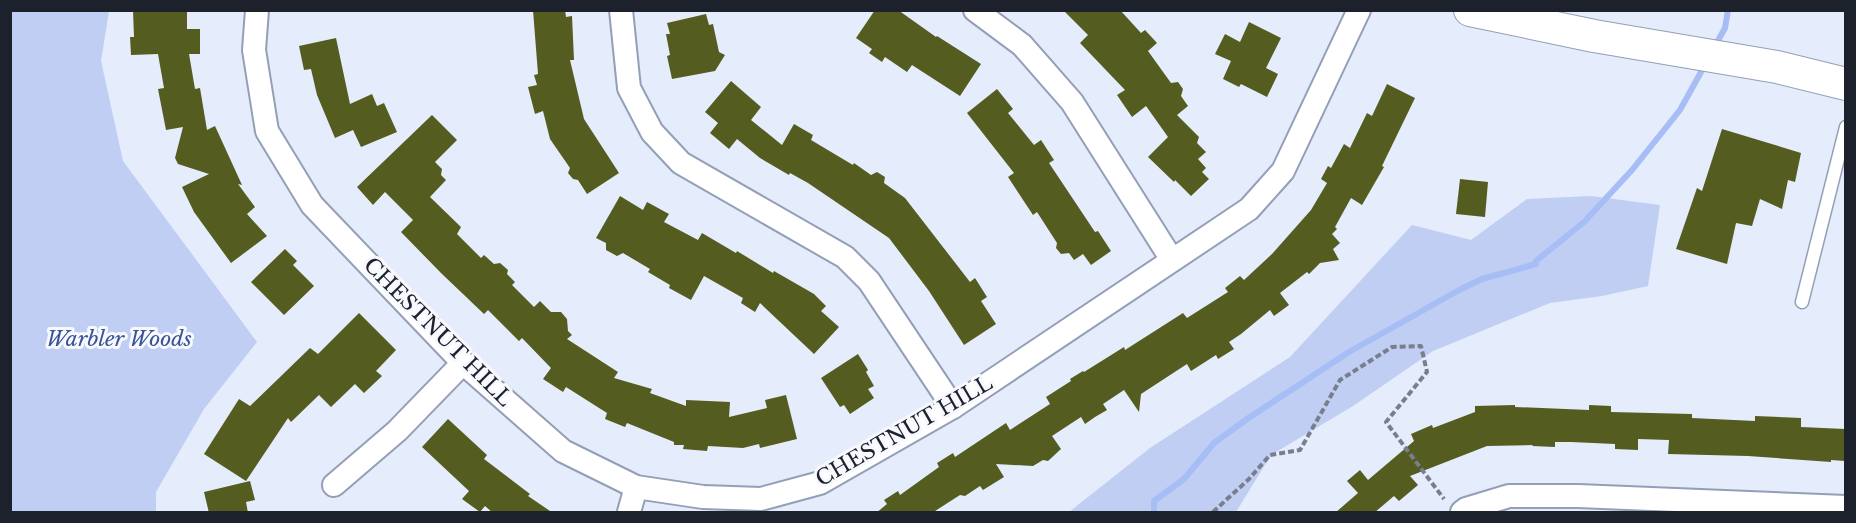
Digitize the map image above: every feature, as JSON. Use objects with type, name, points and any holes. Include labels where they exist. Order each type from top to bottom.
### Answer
[{"type":"main road","points":[[1470,10],[1594,36],[1777,67],[1845,84]]},
{"type":"street","name":"CHESTNUT HILL","points":[[257,10],[254,50],[267,131],[312,205],[463,363],[563,451],[636,487],[703,497],[760,499],[820,483],[953,407],[1249,209],[1283,171],[1359,10]]},
{"type":"street","points":[[621,10],[628,88],[652,132],[681,163],[845,257],[869,281],[953,407]]},
{"type":"street","points":[[975,10],[1022,45],[1072,102],[1172,260]]},
{"type":"street","points":[[334,485],[397,431],[463,363]]},
{"type":"street","points":[[629,513],[636,487]]},
{"type":"street","points":[[1462,513],[1466,509],[1509,496],[1578,496],[1845,507]]},
{"type":"lane","points":[[1802,302],[1845,127]]},
{"type":"path","points":[[1214,513],[1270,454],[1300,450],[1340,380],[1392,347],[1421,346],[1427,372],[1386,422],[1444,499]]},
{"type":"green space","name":"Warbler Woods","points":[[10,11],[109,11],[101,61],[123,161],[257,342],[204,409],[156,492],[156,512],[11,512]]},
{"type":"green space","points":[[1591,196],[1660,205],[1648,286],[1602,296],[1550,303],[1433,351],[1353,406],[1271,455],[1236,512],[1069,512],[1150,448],[1290,357],[1412,225],[1471,240],[1527,199]]},
{"type":"building","points":[[133,10],[187,10],[187,29],[200,29],[200,54],[189,54],[195,89],[200,88],[207,130],[215,126],[242,185],[238,184],[255,207],[247,214],[267,236],[231,263],[194,212],[182,187],[209,174],[178,164],[175,158],[183,127],[166,130],[158,89],[164,88],[158,54],[131,55],[130,37],[134,37]]},
{"type":"building","points":[[533,10],[565,10],[566,17],[572,16],[574,60],[570,60],[584,119],[619,173],[587,194],[578,180],[573,179],[568,173],[570,168],[550,139],[543,111],[535,114],[528,87],[537,85],[534,75],[538,74]]},
{"type":"building","points":[[875,10],[898,10],[936,37],[981,64],[960,96],[912,65],[907,72],[885,57],[882,62],[869,53],[872,49],[856,38]]},
{"type":"building","points":[[1063,10],[1120,10],[1141,33],[1145,30],[1157,43],[1148,51],[1171,83],[1178,82],[1183,89],[1181,96],[1188,106],[1177,115],[1199,137],[1197,143],[1206,152],[1198,159],[1206,168],[1202,172],[1209,179],[1191,196],[1148,157],[1168,137],[1146,106],[1132,117],[1117,95],[1125,90],[1080,43],[1088,35]]},
{"type":"building","points":[[706,14],[709,25],[713,24],[719,52],[725,55],[715,71],[672,79],[667,56],[670,55],[666,34],[670,34],[667,23]]},
{"type":"building","points":[[1249,22],[1281,38],[1266,68],[1278,74],[1267,97],[1241,84],[1239,87],[1223,79],[1231,61],[1215,54],[1225,34],[1240,42]]},
{"type":"building","points":[[336,38],[350,104],[372,94],[377,106],[384,103],[397,132],[361,147],[353,130],[335,138],[317,95],[311,69],[304,70],[299,46]]},
{"type":"building","points":[[731,81],[761,107],[751,120],[782,145],[794,124],[813,135],[811,140],[853,165],[854,163],[871,175],[877,172],[885,177],[884,183],[905,198],[970,282],[975,278],[987,297],[981,301],[996,324],[964,345],[929,291],[889,238],[808,183],[760,158],[737,139],[729,149],[710,133],[718,123],[705,112]]},
{"type":"building","points":[[1387,84],[1415,98],[1382,166],[1384,167],[1362,205],[1351,198],[1335,227],[1337,229],[1332,234],[1340,243],[1333,249],[1339,260],[1320,263],[1309,274],[1307,272],[1280,293],[1289,305],[1274,316],[1270,310],[1229,342],[1234,349],[1218,359],[1216,355],[1191,371],[1187,364],[1141,394],[1139,412],[1124,390],[1103,404],[1107,410],[1085,424],[1081,417],[1052,436],[1061,449],[1048,461],[1043,460],[1033,466],[996,464],[1004,477],[983,490],[980,486],[965,496],[960,495],[932,513],[876,513],[887,504],[884,500],[898,491],[900,495],[939,467],[937,463],[953,453],[955,457],[1006,423],[1010,430],[1050,404],[1046,397],[1071,381],[1070,379],[1124,347],[1125,350],[1183,313],[1187,318],[1228,292],[1225,288],[1240,276],[1244,280],[1272,254],[1311,210],[1327,183],[1321,179],[1328,166],[1331,168],[1344,144],[1350,148],[1367,113],[1372,116]]},
{"type":"building","points":[[997,89],[1013,109],[1008,113],[1034,145],[1041,140],[1054,160],[1049,163],[1095,232],[1098,231],[1111,251],[1091,265],[1083,254],[1074,260],[1069,253],[1061,254],[1056,248],[1057,243],[1037,212],[1033,215],[1008,177],[1014,173],[967,113]]},
{"type":"building","points":[[432,115],[457,140],[435,162],[442,169],[441,175],[446,180],[430,197],[461,227],[457,234],[481,258],[484,255],[494,264],[500,263],[508,270],[507,274],[515,282],[512,285],[534,307],[540,301],[551,312],[561,312],[567,319],[568,331],[572,335],[567,339],[618,372],[614,378],[652,389],[650,393],[686,406],[686,400],[730,402],[729,417],[767,408],[765,400],[786,395],[797,439],[760,448],[759,444],[743,448],[708,446],[707,451],[683,449],[684,445],[674,445],[674,442],[627,423],[625,427],[605,419],[607,413],[566,387],[563,392],[543,379],[551,368],[522,338],[519,341],[488,310],[484,314],[401,232],[413,220],[385,192],[373,205],[357,187]]},
{"type":"building","points":[[1722,129],[1801,153],[1795,182],[1788,180],[1782,209],[1760,199],[1752,226],[1736,223],[1727,264],[1676,249],[1697,188],[1702,191]]},
{"type":"building","points":[[1460,179],[1488,182],[1485,217],[1456,214]]},
{"type":"building","points":[[620,196],[643,210],[647,202],[669,214],[664,222],[698,240],[702,233],[814,294],[826,306],[821,311],[839,327],[814,354],[760,303],[755,312],[741,303],[743,298],[704,276],[691,300],[669,288],[670,285],[648,272],[650,269],[623,253],[617,256],[606,250],[606,243],[596,238]]},
{"type":"building","points":[[285,249],[297,261],[293,265],[314,286],[284,315],[251,282]]},
{"type":"building","points":[[359,313],[396,350],[376,371],[382,376],[364,393],[355,384],[331,407],[319,395],[291,422],[288,418],[246,481],[204,454],[239,399],[250,406],[310,348],[318,354]]},
{"type":"building","points":[[858,354],[874,386],[868,389],[874,398],[850,414],[844,405],[840,407],[821,378]]},
{"type":"building","points":[[1515,405],[1515,407],[1589,410],[1589,405],[1611,406],[1611,412],[1692,414],[1692,418],[1755,421],[1755,416],[1801,418],[1801,427],[1845,429],[1845,461],[1668,454],[1669,440],[1638,439],[1638,450],[1615,449],[1615,444],[1571,442],[1555,442],[1555,447],[1487,446],[1410,476],[1418,485],[1399,501],[1394,496],[1374,513],[1335,513],[1358,493],[1347,481],[1360,470],[1368,480],[1414,441],[1411,434],[1475,412],[1475,406]]},
{"type":"building","points":[[448,419],[487,455],[484,459],[530,494],[528,496],[553,513],[493,513],[485,506],[480,512],[462,499],[469,491],[422,447]]},
{"type":"building","points":[[250,481],[255,500],[246,502],[248,513],[209,513],[204,492]]},
{"type":"waterway","points":[[1715,46],[1725,28],[1728,10]]},
{"type":"waterway","points":[[1154,512],[1154,501],[1184,479],[1214,443],[1349,352],[1482,279],[1536,264],[1536,261],[1584,222],[1632,170],[1680,110],[1706,63]]}]
